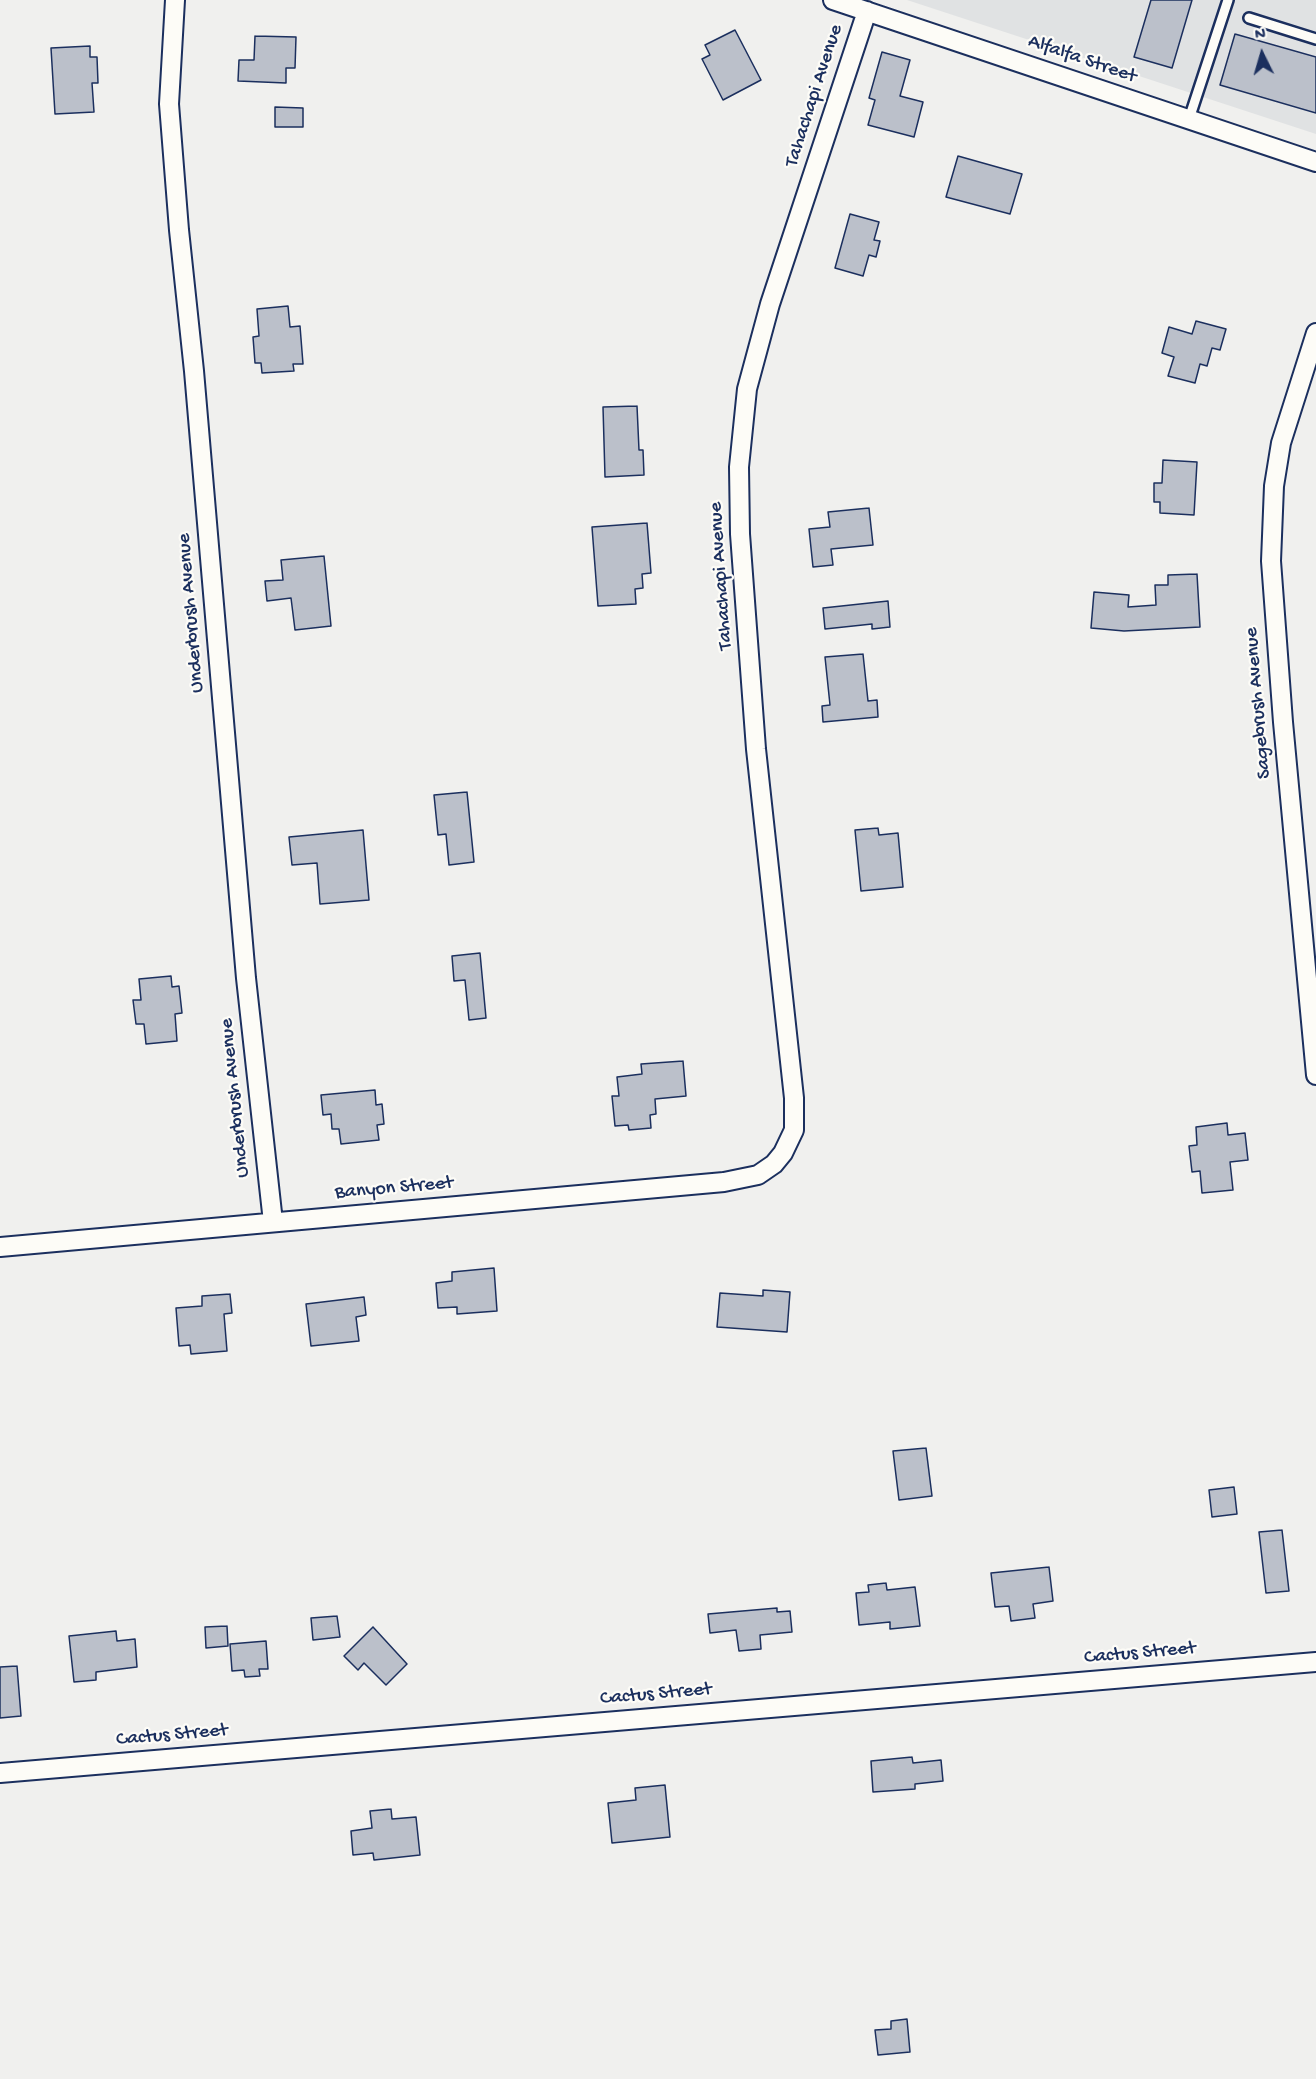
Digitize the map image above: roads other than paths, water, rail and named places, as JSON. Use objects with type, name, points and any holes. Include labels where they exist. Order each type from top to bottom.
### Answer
[{"type":"street","name":"Underbrush Avenue","points":[[175,0],[169,104],[179,230],[194,371],[246,978],[273,1222]]},
{"type":"street","name":"Alfalfa Street","points":[[833,0],[1316,162]]},
{"type":"street","name":"Tahachapi Avenue","points":[[783,1153],[794,1130],[794,1098],[756,749],[740,534],[739,467],[747,389],[770,304],[867,11]]},
{"type":"street","name":"Sagebrush Avenue","points":[[1316,333],[1281,443],[1274,486],[1271,561],[1283,722],[1316,1076]]},
{"type":"street","name":"Banyon Street","points":[[0,1247],[724,1182],[758,1175],[774,1164],[783,1153]]},
{"type":"street","name":"Cactus Street","points":[[0,1773],[1316,1662]]},
{"type":"lane","points":[[1189,119],[1228,0]]},
{"type":"lane","points":[[1249,18],[1316,39]]}]
